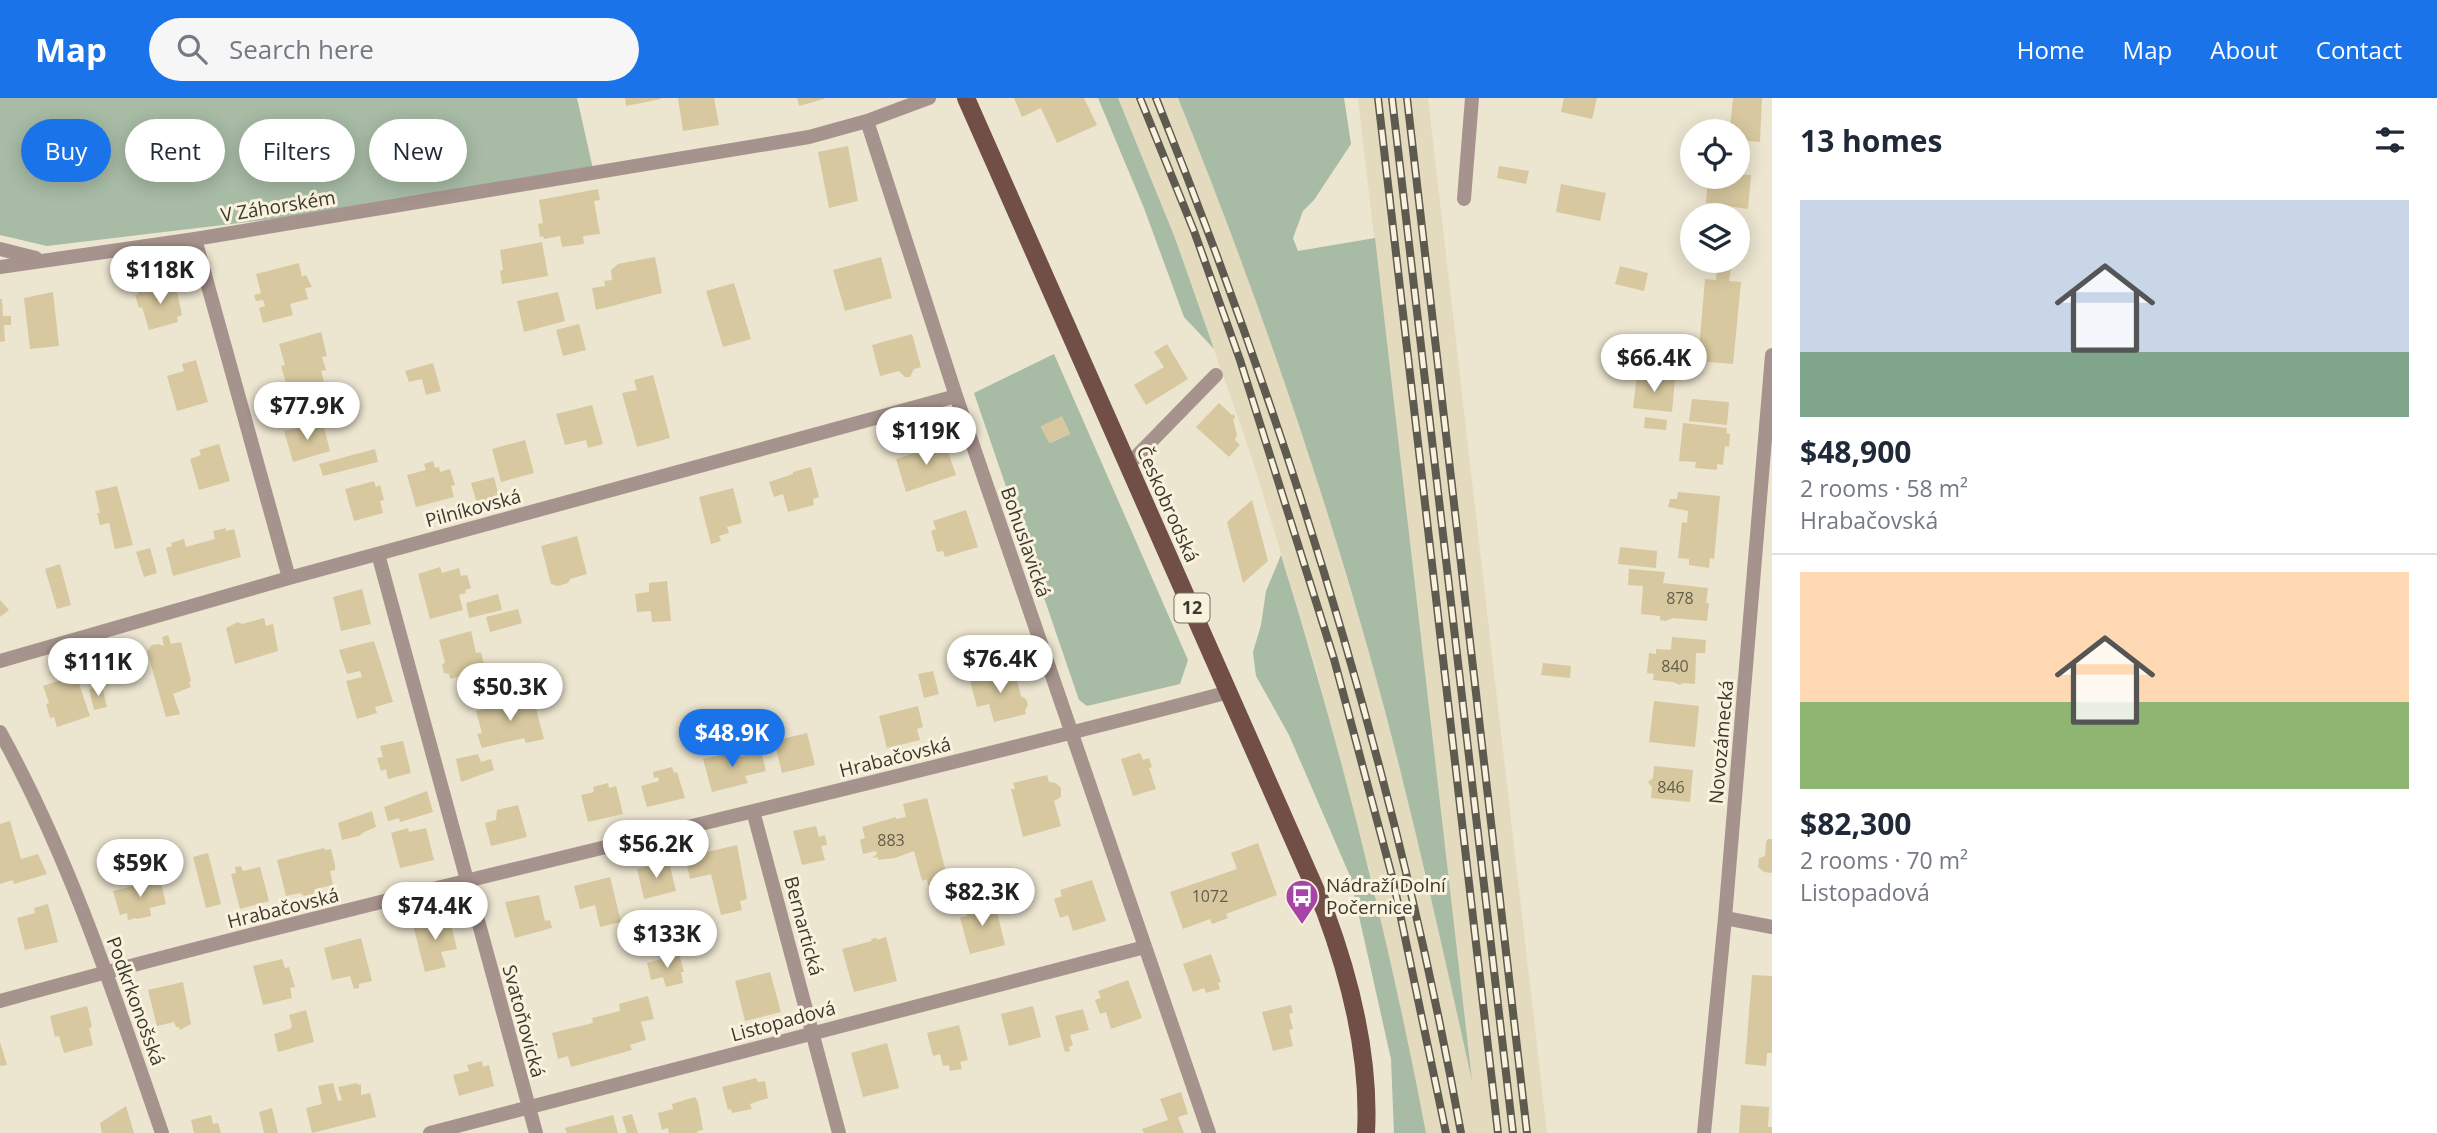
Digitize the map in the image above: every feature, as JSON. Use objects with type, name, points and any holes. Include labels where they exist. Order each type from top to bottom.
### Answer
[{"type":"main road","name":"Českobrodská","points":[[966,98],[1325,911],[1344,963],[1361,1042],[1366,1133]]},
{"type":"street","name":"V Záhorském","points":[[0,267],[195,239],[809,138],[867,121],[929,98]]},
{"type":"street","points":[[1464,199],[1472,98]]},
{"type":"street","name":"Bohuslavická","points":[[867,121],[956,396],[1209,1133]]},
{"type":"street","points":[[195,239],[289,578]]},
{"type":"street","name":"V Záhorském","points":[[0,249],[43,260]]},
{"type":"street","name":"Novozámecká","points":[[1704,1133],[1766,519],[1772,355]]},
{"type":"street","points":[[1128,465],[1216,375]]},
{"type":"street","name":"Pilníkovská","points":[[0,661],[289,578],[956,396]]},
{"type":"street","name":"Svatoňovická","points":[[378,554],[536,1133]]},
{"type":"street","name":"Hrabačovská","points":[[0,1001],[466,880],[1071,734],[1228,692]]},
{"type":"street","name":"Podkrkonošská","points":[[0,732],[54,844],[106,972],[162,1133]]},
{"type":"street","name":"Bernartická","points":[[753,811],[839,1133]]},
{"type":"street","points":[[1726,918],[1772,927]]},
{"type":"street","name":"Listopadová","points":[[430,1133],[1145,947]]},
{"type":"shaded area","points":[[1118,98],[1178,98],[1228,221],[1304,437],[1368,648],[1426,870],[1470,1070],[1358,98],[1428,98],[1547,1133],[1426,1133],[1373,885],[1315,665],[1251,455],[1175,238]]},
{"type":"green space","points":[[0,98],[577,98],[593,169],[448,198],[47,246],[0,235]]},
{"type":"green space","points":[[1098,98],[1118,98],[1175,238],[1214,349],[1184,317],[1144,208]]},
{"type":"green space","points":[[1178,98],[1344,98],[1351,144],[1314,200],[1303,211],[1293,238],[1298,251],[1375,238],[1472,1081],[1410,810],[1348,579],[1280,371]]},
{"type":"green space","points":[[1054,354],[1188,660],[1180,684],[1087,706],[1079,700],[974,393]],"holes":[[[1062,417],[1070,434],[1050,443],[1041,427]]]},
{"type":"green space","points":[[1281,555],[1362,842],[1426,1133],[1394,1133],[1391,1059],[1350,876],[1289,735],[1256,676],[1253,652],[1261,625],[1266,591]]},
{"type":"building","points":[[625,98],[661,98],[661,99],[626,106]]},
{"type":"building","points":[[678,98],[714,98],[719,125],[683,131]]},
{"type":"building","points":[[797,98],[824,98],[824,99],[799,106]]},
{"type":"building","points":[[1014,98],[1084,98],[1097,125],[1057,143],[1041,108],[1022,117]]},
{"type":"building","points":[[1564,98],[1597,98],[1592,119],[1561,112]]},
{"type":"building","points":[[1733,98],[1762,98],[1760,142],[1750,141],[1750,119],[1731,119]]},
{"type":"building","points":[[848,146],[858,201],[829,208],[818,152]]},
{"type":"building","points":[[1499,166],[1529,171],[1526,184],[1497,178]]},
{"type":"building","points":[[1561,184],[1606,193],[1600,221],[1556,212]]},
{"type":"building","points":[[598,189],[600,200],[594,201],[600,234],[583,236],[584,244],[562,247],[560,236],[544,239],[543,236],[540,237],[538,224],[543,223],[539,200]]},
{"type":"building","points":[[1707,189],[1750,189],[1749,203],[1706,203]]},
{"type":"building","points":[[542,242],[548,276],[502,284],[500,250]]},
{"type":"building","points":[[655,257],[662,293],[596,310],[592,288],[605,286],[604,281],[612,280],[611,270],[618,264]]},
{"type":"building","points":[[881,257],[892,298],[845,311],[833,270]]},
{"type":"building","points":[[299,263],[302,277],[306,275],[312,287],[305,288],[308,299],[290,304],[293,315],[263,323],[259,308],[265,306],[263,300],[256,301],[254,295],[261,293],[256,274]]},
{"type":"building","points":[[1620,266],[1648,273],[1644,291],[1615,284]]},
{"type":"building","points":[[1717,273],[1730,273],[1729,281],[1741,282],[1733,364],[1698,361],[1705,279],[1716,280]]},
{"type":"building","points":[[175,282],[182,315],[177,317],[178,322],[149,330],[135,295]]},
{"type":"building","points":[[734,283],[751,339],[723,347],[706,291]]},
{"type":"building","points":[[53,292],[59,346],[30,349],[24,298]]},
{"type":"building","points":[[558,292],[565,321],[524,332],[517,301]]},
{"type":"building","points":[[0,299],[3,316],[11,316],[11,325],[4,325],[5,341],[0,342]]},
{"type":"building","points":[[579,324],[586,350],[563,356],[556,330]]},
{"type":"building","points":[[321,332],[327,356],[322,357],[326,370],[321,371],[324,381],[288,390],[281,366],[285,365],[279,344]]},
{"type":"building","points":[[912,334],[921,367],[914,369],[910,377],[905,377],[899,371],[880,376],[872,345]]},
{"type":"building","points":[[1167,344],[1188,379],[1146,405],[1134,385],[1164,367],[1154,352]]},
{"type":"building","points":[[196,360],[208,402],[177,411],[167,376],[184,371],[182,364]]},
{"type":"building","points":[[433,363],[441,391],[426,395],[422,379],[409,382],[405,371]]},
{"type":"building","points":[[653,375],[670,438],[637,447],[622,393],[637,390],[634,380]]},
{"type":"building","points":[[1637,376],[1675,379],[1672,412],[1633,408]]},
{"type":"building","points":[[1692,399],[1729,402],[1727,425],[1689,421]]},
{"type":"building","points":[[1219,403],[1234,414],[1237,435],[1235,440],[1240,445],[1229,457],[1196,427]]},
{"type":"building","points":[[592,405],[603,444],[588,448],[586,440],[565,445],[556,414]]},
{"type":"building","points":[[1062,416],[1070,434],[1049,443],[1041,426]]},
{"type":"building","points":[[1645,417],[1667,420],[1666,430],[1644,428]]},
{"type":"building","points":[[323,423],[330,451],[293,462],[284,431]]},
{"type":"building","points":[[1683,423],[1727,428],[1726,433],[1730,434],[1729,447],[1725,446],[1723,465],[1717,464],[1717,470],[1695,468],[1696,462],[1679,461]]},
{"type":"building","points":[[525,440],[534,473],[501,482],[492,449]]},
{"type":"building","points":[[945,443],[956,475],[906,492],[896,459]]},
{"type":"building","points":[[219,444],[230,481],[199,490],[190,459],[201,455],[199,450]]},
{"type":"building","points":[[375,449],[378,462],[323,476],[319,464]]},
{"type":"building","points":[[433,461],[440,472],[450,469],[455,485],[451,486],[454,497],[416,507],[407,475],[426,470],[424,464]]},
{"type":"building","points":[[811,467],[819,497],[813,499],[814,505],[788,512],[783,494],[774,497],[769,482]]},
{"type":"building","points":[[494,477],[500,501],[478,507],[471,483]]},
{"type":"building","points":[[374,481],[376,487],[380,485],[384,500],[380,501],[383,513],[354,521],[345,489]]},
{"type":"building","points":[[117,486],[133,545],[115,549],[109,523],[100,525],[95,491]]},
{"type":"building","points":[[733,488],[742,523],[727,527],[729,533],[719,536],[721,541],[711,544],[699,497]]},
{"type":"building","points":[[1678,492],[1720,496],[1714,559],[1710,558],[1709,568],[1689,565],[1689,559],[1678,558],[1682,522],[1687,523],[1688,511],[1668,507],[1670,499],[1677,499]]},
{"type":"building","points":[[1252,500],[1268,561],[1243,583],[1227,522]]},
{"type":"building","points":[[966,510],[978,547],[945,557],[943,551],[937,552],[931,531],[936,529],[933,521]]},
{"type":"building","points":[[226,528],[226,531],[234,529],[241,557],[173,576],[166,548],[172,546],[171,543],[184,539],[186,547],[215,539],[213,531]]},
{"type":"building","points":[[577,536],[587,574],[558,586],[551,584],[541,546]]},
{"type":"building","points":[[1620,547],[1657,551],[1656,568],[1618,564]]},
{"type":"building","points":[[150,548],[157,573],[144,577],[136,552]]},
{"type":"building","points":[[60,564],[71,605],[57,609],[45,569]]},
{"type":"building","points":[[440,567],[442,573],[459,568],[461,576],[467,575],[471,588],[459,595],[463,610],[430,619],[418,574]]},
{"type":"building","points":[[1629,569],[1665,572],[1663,583],[1708,588],[1707,621],[1673,618],[1665,621],[1660,620],[1660,616],[1641,614],[1643,586],[1628,585]]},
{"type":"building","points":[[667,581],[671,621],[652,622],[651,611],[637,612],[635,594],[649,592],[649,583]]},
{"type":"building","points":[[362,589],[371,624],[341,631],[333,597]]},
{"type":"building","points":[[498,594],[502,610],[469,618],[466,603]]},
{"type":"building","points":[[0,600],[9,610],[0,617]]},
{"type":"building","points":[[518,609],[522,623],[490,632],[486,617]]},
{"type":"building","points":[[264,618],[266,626],[273,624],[278,651],[235,664],[226,628],[238,622],[242,624]]},
{"type":"building","points":[[471,631],[476,653],[481,652],[484,665],[480,666],[481,670],[486,669],[487,676],[466,682],[462,682],[460,676],[450,679],[449,674],[444,673],[442,665],[445,662],[439,640]]},
{"type":"building","points":[[168,635],[171,644],[181,642],[191,687],[173,694],[180,714],[166,717],[147,651],[152,645],[164,646],[162,637]]},
{"type":"building","points":[[1672,637],[1706,640],[1705,653],[1696,653],[1695,684],[1680,685],[1653,680],[1654,674],[1647,673],[1649,653],[1656,654],[1656,649],[1671,650]]},
{"type":"building","points":[[374,641],[393,702],[375,707],[377,713],[357,719],[346,681],[362,677],[360,671],[347,674],[339,650]]},
{"type":"building","points":[[1543,663],[1571,666],[1570,678],[1541,675]]},
{"type":"building","points":[[1014,669],[1021,696],[1026,699],[1028,705],[1026,714],[994,722],[989,704],[977,707],[970,681]]},
{"type":"building","points":[[933,671],[939,694],[924,698],[918,674]]},
{"type":"building","points":[[76,675],[90,716],[57,727],[54,717],[50,718],[46,704],[49,703],[43,686]]},
{"type":"building","points":[[102,686],[107,707],[94,710],[89,689]]},
{"type":"building","points":[[533,697],[544,739],[526,743],[524,738],[482,748],[477,734],[482,733],[476,711]]},
{"type":"building","points":[[1654,701],[1699,706],[1695,747],[1649,742]]},
{"type":"building","points":[[918,706],[923,727],[917,729],[920,740],[887,748],[879,716]]},
{"type":"building","points":[[807,733],[815,765],[782,773],[774,741]]},
{"type":"building","points":[[403,741],[411,773],[388,779],[386,769],[381,771],[377,758],[383,757],[380,746]]},
{"type":"building","points":[[729,749],[730,753],[736,751],[738,757],[761,751],[766,771],[745,776],[748,783],[712,792],[703,759],[718,756],[717,752]]},
{"type":"building","points":[[1140,753],[1143,760],[1149,758],[1152,767],[1149,768],[1156,789],[1133,796],[1121,759]]},
{"type":"building","points":[[478,754],[481,762],[491,759],[494,770],[461,782],[456,759]]},
{"type":"building","points":[[1654,766],[1693,770],[1690,802],[1651,798],[1652,787],[1648,782],[1653,778]]},
{"type":"building","points":[[672,767],[674,773],[677,772],[685,798],[647,807],[641,786],[659,781],[658,777],[654,778],[653,772]]},
{"type":"building","points":[[1047,775],[1049,782],[1056,783],[1061,788],[1061,797],[1054,801],[1061,826],[1023,837],[1011,789],[1015,789],[1013,783]]},
{"type":"building","points":[[608,783],[609,788],[616,786],[623,814],[588,822],[581,795],[594,792],[593,787]]},
{"type":"building","points":[[427,791],[433,812],[400,822],[399,818],[388,821],[384,807]]},
{"type":"building","points":[[927,798],[948,880],[928,885],[927,879],[922,881],[914,851],[895,858],[878,860],[878,857],[872,858],[877,854],[876,851],[863,854],[860,840],[865,838],[862,827],[896,817],[906,817],[903,804]]},
{"type":"building","points":[[518,805],[527,837],[491,846],[485,823],[496,820],[497,810]]},
{"type":"building","points":[[372,811],[376,827],[359,836],[342,840],[338,823]]},
{"type":"building","points":[[10,821],[21,859],[38,854],[47,874],[14,884],[13,880],[0,884],[0,824]]},
{"type":"building","points":[[816,826],[819,837],[825,835],[827,845],[821,846],[825,860],[802,865],[793,831]]},
{"type":"building","points":[[408,828],[409,832],[426,828],[434,860],[400,868],[391,833]]},
{"type":"building","points":[[1768,839],[1772,839],[1772,873],[1764,872],[1758,867],[1759,858],[1765,856]]},
{"type":"building","points":[[1258,843],[1277,895],[1226,914],[1228,918],[1212,924],[1210,919],[1183,929],[1170,892],[1237,869],[1231,853]]},
{"type":"building","points":[[737,845],[747,899],[740,901],[742,910],[721,915],[711,874],[690,879],[685,857]]},
{"type":"building","points":[[324,848],[331,849],[335,865],[335,870],[330,871],[333,885],[315,889],[313,894],[286,896],[277,860]]},
{"type":"building","points":[[208,853],[221,904],[206,908],[193,857]]},
{"type":"building","points":[[669,862],[676,891],[644,899],[637,869]]},
{"type":"building","points":[[241,866],[243,871],[260,867],[269,901],[240,909],[231,874],[236,873],[235,867]]},
{"type":"building","points":[[610,877],[621,922],[600,927],[595,905],[580,909],[574,886]]},
{"type":"building","points":[[160,879],[166,904],[150,908],[151,916],[128,920],[127,913],[120,915],[113,891]]},
{"type":"building","points":[[1092,880],[1106,921],[1073,931],[1068,915],[1060,918],[1054,899],[1062,896],[1060,890]]},
{"type":"building","points":[[539,895],[545,921],[550,920],[552,928],[515,938],[505,902]]},
{"type":"building","points":[[990,901],[993,909],[996,908],[1005,945],[970,954],[960,918],[967,916],[965,908]]},
{"type":"building","points":[[48,904],[58,942],[25,950],[17,918],[35,913],[34,908]]},
{"type":"building","points":[[449,917],[457,949],[441,952],[446,967],[425,972],[413,925]]},
{"type":"building","points":[[886,937],[897,981],[854,992],[842,949]]},
{"type":"building","points":[[361,938],[372,981],[359,984],[359,988],[354,989],[350,976],[332,980],[324,948]]},
{"type":"building","points":[[679,954],[684,972],[681,972],[683,983],[666,987],[663,977],[651,980],[647,963]]},
{"type":"building","points":[[1211,954],[1221,982],[1218,983],[1220,989],[1206,993],[1204,988],[1193,992],[1183,964]]},
{"type":"building","points":[[282,959],[285,968],[289,967],[295,987],[290,988],[292,998],[263,1005],[253,966]]},
{"type":"building","points":[[770,972],[781,1012],[745,1021],[735,981]]},
{"type":"building","points":[[1752,975],[1772,976],[1772,1053],[1767,1053],[1766,1066],[1745,1064]]},
{"type":"building","points":[[1128,980],[1142,1018],[1111,1029],[1106,1012],[1100,1014],[1095,1000],[1101,998],[1098,991]]},
{"type":"building","points":[[183,982],[191,1024],[180,1030],[174,1022],[157,1026],[148,990]]},
{"type":"building","points":[[648,996],[654,1019],[641,1022],[646,1040],[630,1045],[632,1050],[571,1067],[568,1056],[558,1059],[552,1033],[593,1023],[592,1018],[620,1011],[619,1004]]},
{"type":"building","points":[[1291,1005],[1293,1013],[1289,1014],[1293,1029],[1289,1030],[1293,1046],[1273,1051],[1262,1012]]},
{"type":"building","points":[[87,1006],[93,1045],[64,1053],[59,1036],[55,1037],[50,1016]]},
{"type":"building","points":[[1033,1006],[1041,1037],[1009,1046],[1001,1014]]},
{"type":"building","points":[[1083,1009],[1089,1030],[1070,1035],[1073,1045],[1069,1047],[1070,1051],[1065,1052],[1055,1016]]},
{"type":"building","points":[[306,1010],[314,1042],[278,1052],[274,1034],[290,1029],[292,1026],[289,1015]]},
{"type":"building","points":[[959,1025],[968,1060],[960,1062],[962,1069],[950,1071],[949,1065],[943,1066],[940,1054],[933,1056],[927,1033]]},
{"type":"building","points":[[0,1042],[7,1065],[0,1066]]},
{"type":"building","points":[[887,1043],[899,1088],[863,1097],[851,1053]]},
{"type":"building","points":[[482,1061],[483,1067],[489,1065],[494,1086],[459,1096],[453,1075],[469,1071],[467,1065]]},
{"type":"building","points":[[756,1078],[758,1082],[765,1081],[768,1098],[750,1104],[752,1109],[732,1113],[731,1109],[728,1110],[722,1087]]},
{"type":"building","points":[[333,1083],[338,1101],[342,1100],[338,1087],[361,1084],[361,1095],[370,1093],[376,1117],[312,1133],[306,1108],[322,1104],[318,1086]]},
{"type":"building","points":[[1181,1092],[1188,1114],[1178,1117],[1184,1133],[1144,1133],[1142,1129],[1168,1120],[1160,1099]]},
{"type":"building","points":[[695,1097],[703,1130],[697,1131],[698,1133],[669,1133],[668,1128],[662,1130],[658,1113],[673,1109],[672,1104]]},
{"type":"building","points":[[1741,1105],[1769,1107],[1768,1127],[1772,1127],[1772,1133],[1739,1133]]},
{"type":"building","points":[[126,1106],[134,1133],[102,1133],[100,1123]]},
{"type":"building","points":[[272,1108],[278,1133],[264,1133],[259,1112]]},
{"type":"building","points":[[632,1114],[638,1133],[627,1133],[622,1117]]},
{"type":"building","points":[[211,1115],[213,1124],[218,1123],[221,1133],[194,1133],[191,1120]]},
{"type":"building","points":[[613,1115],[618,1133],[567,1133],[565,1128]]},
{"type":"railway","points":[[1140,98],[1194,231],[1240,360],[1334,659],[1393,880],[1446,1133]]},
{"type":"railway","points":[[1156,98],[1251,351],[1335,608],[1405,869],[1461,1133]]},
{"type":"railway","points":[[1378,98],[1498,1133]]},
{"type":"railway","points":[[1392,98],[1513,1133]]},
{"type":"railway","points":[[1407,98],[1527,1133]]},
{"type":"place","name":"Nádraží Dolní Počernice","points":[[1302,926]]}]
